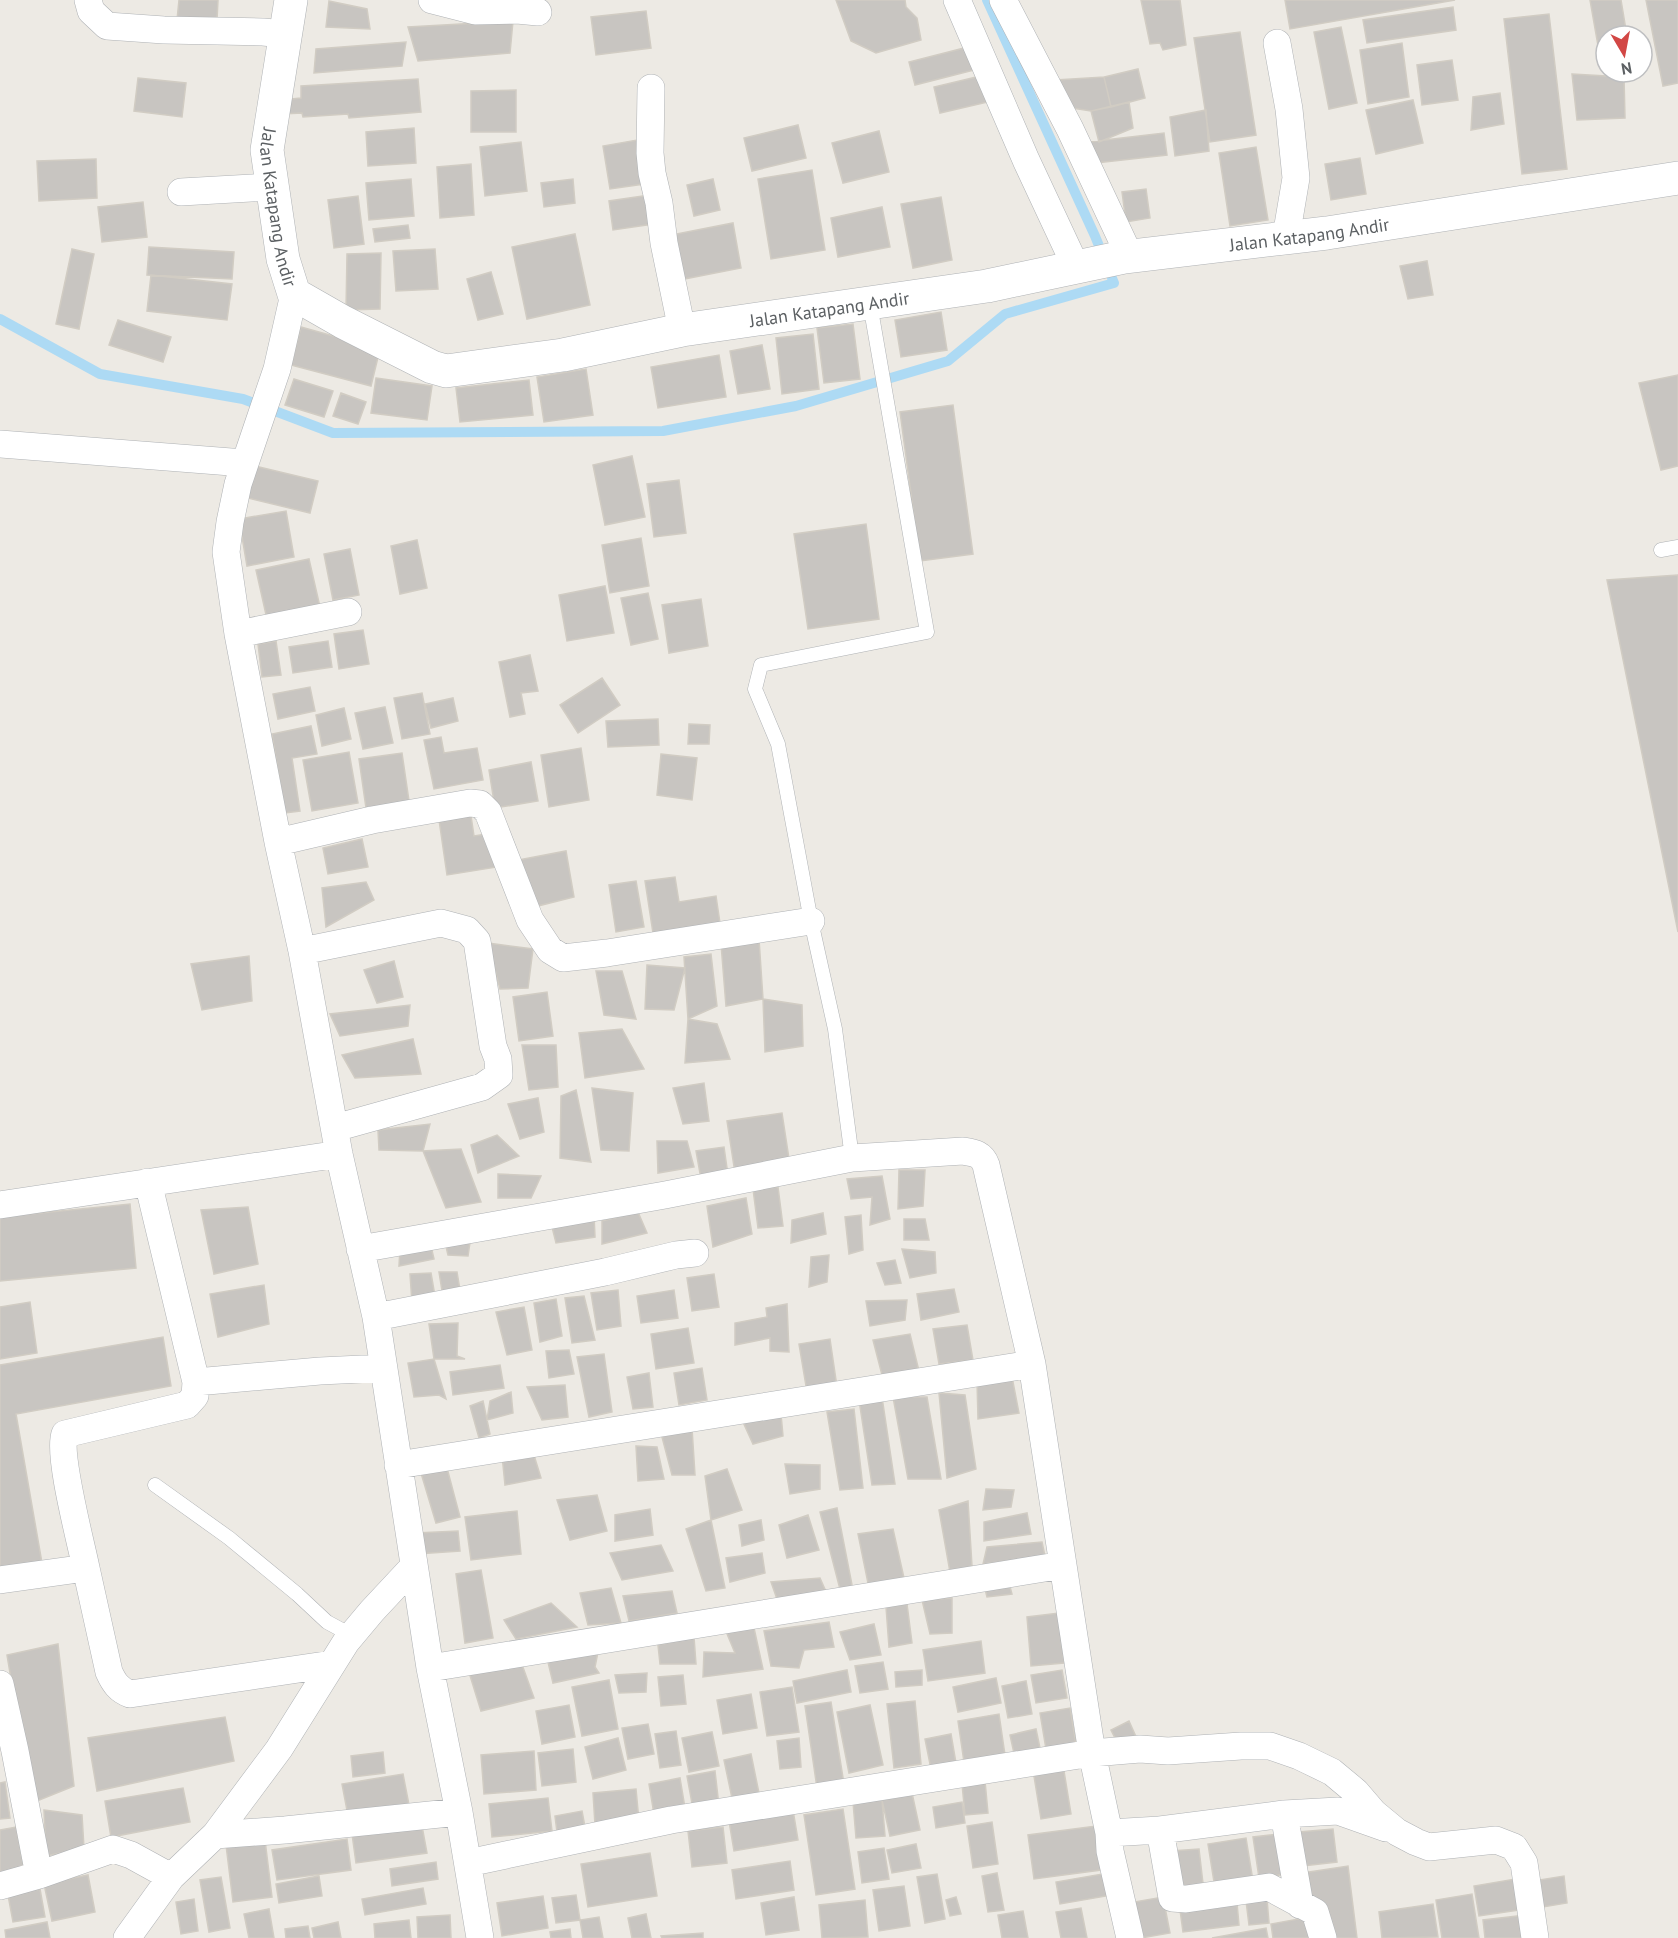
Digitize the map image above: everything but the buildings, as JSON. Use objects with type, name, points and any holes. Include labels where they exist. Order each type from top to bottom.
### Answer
[{"type":"street","points":[[88,0],[91,11],[107,26],[284,34]]},
{"type":"street","name":"Jalan Katapang Andir","points":[[291,0],[267,150],[283,259],[294,294],[432,367],[446,371],[563,355],[682,330],[987,286],[1106,261],[1327,233],[1678,178]]},
{"type":"street","points":[[432,0],[475,11],[538,12]]},
{"type":"street","points":[[957,0],[1026,160],[1106,261]]},
{"type":"street","points":[[1003,0],[1070,129],[1106,261]]},
{"type":"street","points":[[1277,43],[1289,109],[1296,178],[1286,237]]},
{"type":"street","points":[[651,88],[652,173],[682,330]]},
{"type":"street","points":[[181,192],[271,187]]},
{"type":"street","points":[[294,294],[277,369],[244,463],[230,522],[226,552],[238,633],[278,842],[302,951],[337,1141],[375,1317],[430,1668],[459,1812],[480,1938]]},
{"type":"street","points":[[0,444],[244,463]]},
{"type":"street","points":[[238,633],[348,612]]},
{"type":"street","points":[[278,842],[372,820],[470,803],[480,804],[489,812],[530,920],[550,950],[563,958],[811,921]]},
{"type":"street","points":[[0,1205],[148,1182],[337,1141],[482,1087],[499,1075],[477,941],[466,930],[441,923],[302,951]]},
{"type":"street","points":[[360,1250],[665,1195],[852,1158],[963,1151],[979,1154],[983,1158],[1032,1364],[1092,1753],[1109,1833],[1110,1851],[1130,1938]]},
{"type":"street","points":[[148,1182],[196,1382],[195,1396],[187,1405],[65,1434],[62,1444],[86,1568],[110,1672],[114,1682],[122,1691],[130,1694],[332,1664]]},
{"type":"street","points":[[375,1317],[695,1253]]},
{"type":"street","points":[[398,1465],[1032,1364]]},
{"type":"street","points":[[196,1382],[383,1368]]},
{"type":"street","points":[[430,1668],[1063,1565]]},
{"type":"street","points":[[127,1938],[171,1877],[215,1835],[279,1749],[351,1635],[414,1566]]},
{"type":"street","points":[[0,1580],[86,1568]]},
{"type":"street","points":[[0,1684],[8,1747],[39,1875]]},
{"type":"street","points":[[468,1863],[671,1820],[1092,1753],[1140,1749],[1168,1751],[1270,1746],[1299,1756],[1332,1772],[1397,1832]]},
{"type":"street","points":[[1109,1833],[1160,1830],[1284,1814],[1338,1811],[1397,1832],[1429,1847],[1496,1840],[1514,1847],[1524,1863],[1535,1938]]},
{"type":"street","points":[[215,1835],[459,1812]]},
{"type":"street","points":[[1284,1814],[1300,1905]]},
{"type":"street","points":[[1160,1830],[1172,1898],[1186,1899],[1269,1887],[1316,1914],[1323,1938]]},
{"type":"street","points":[[0,1886],[113,1849],[131,1855],[171,1877]]},
{"type":"lane","points":[[852,1158],[835,1029],[811,921],[778,744],[755,689],[761,665],[927,632],[870,303]]},
{"type":"lane","points":[[1661,550],[1678,547]]},
{"type":"lane","points":[[154,1485],[237,1545],[327,1622],[351,1635]]},
{"type":"waterway","points":[[0,319],[100,374],[243,399],[333,433],[663,431],[796,406],[948,361],[1005,314],[1114,283],[1095,236],[987,0]]}]
